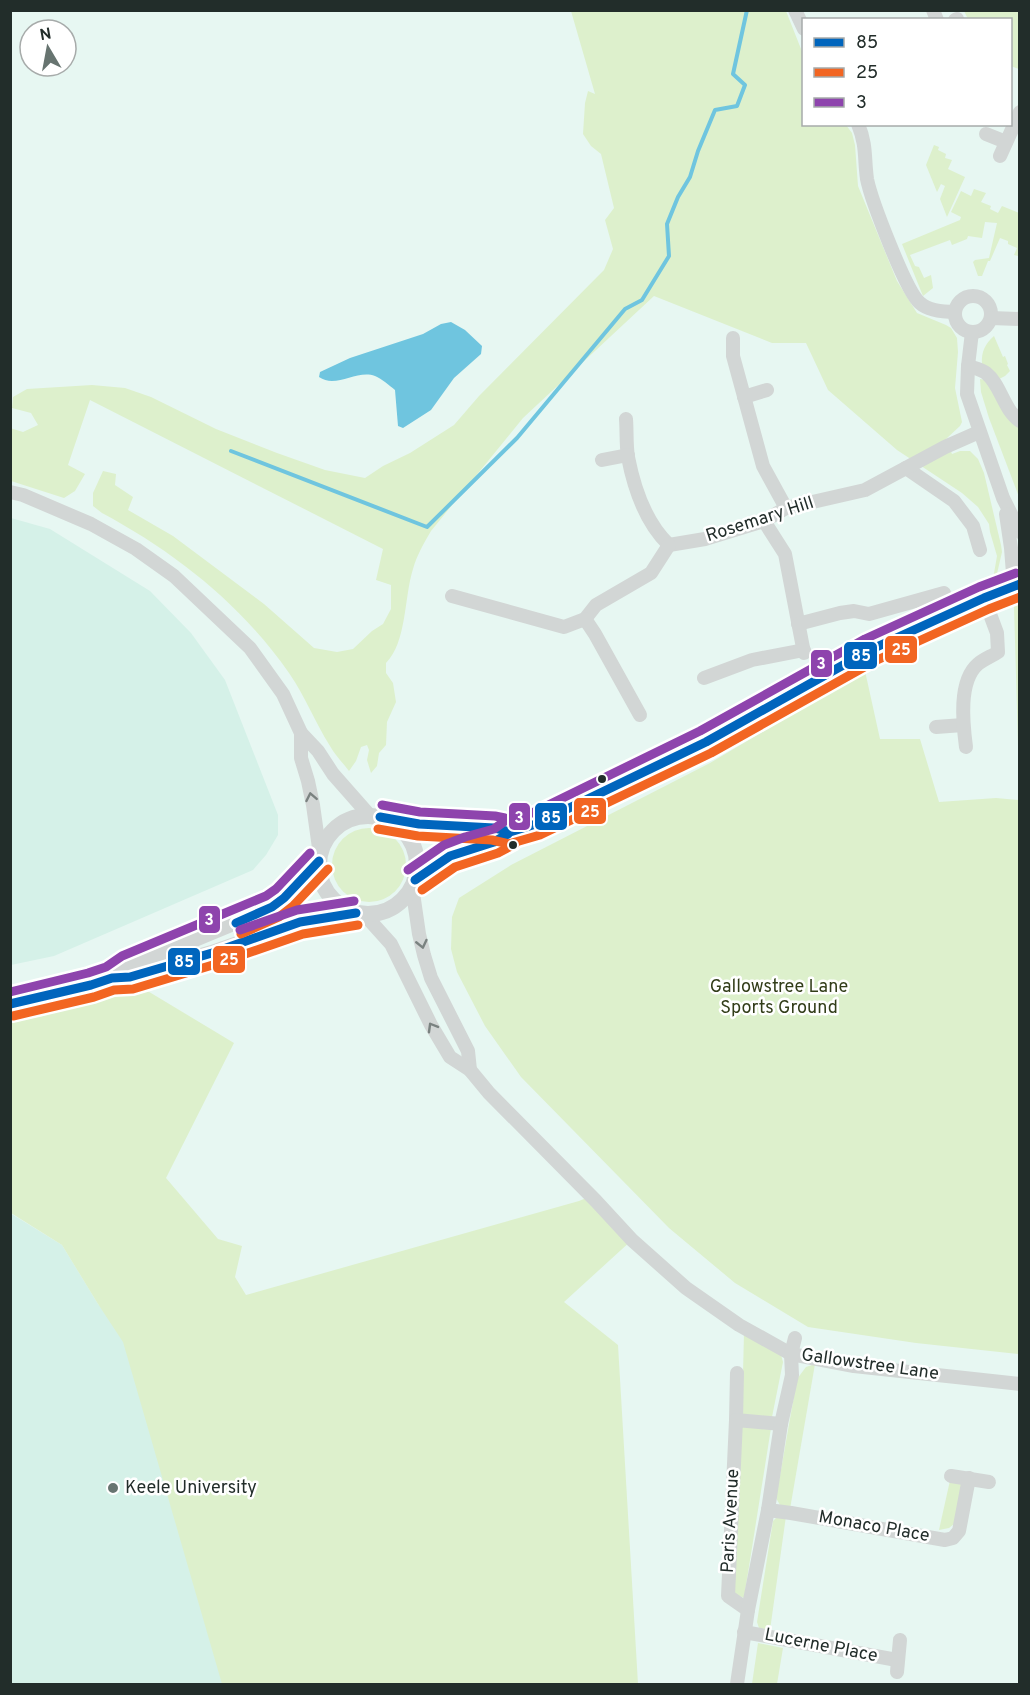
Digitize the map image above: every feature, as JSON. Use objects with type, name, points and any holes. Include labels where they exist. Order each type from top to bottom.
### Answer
[{"type":"main road","points":[[414,883],[450,856],[500,840],[510,832],[536,824],[706,742],[870,650],[1017,585]]},
{"type":"main road","points":[[360,914],[340,906],[327,892],[320,874],[319,858],[323,846],[334,830],[350,819],[375,817],[420,824],[494,828],[510,832]]},
{"type":"main road","points":[[10,1004],[112,978],[130,977],[212,953],[300,922],[325,917],[376,914],[394,907],[408,894],[414,883],[417,859],[411,840],[397,826],[375,817]]},
{"type":"main road","points":[[112,978],[127,967],[272,907],[284,898],[319,858]]},
{"type":"street","points":[[795,10],[802,25]]},
{"type":"street","points":[[1000,156],[1020,112]]},
{"type":"street","points":[[859,126],[865,146],[867,181],[912,294],[924,306],[942,312],[955,312]]},
{"type":"street","points":[[986,134],[1006,142]]},
{"type":"street","points":[[970,296],[976,296],[986,302],[991,318],[982,330],[972,332],[958,323],[955,312],[960,302],[970,296]]},
{"type":"street","points":[[991,318],[1020,319]]},
{"type":"street","points":[[972,332],[967,394],[1003,498],[1020,532]]},
{"type":"street","points":[[734,338],[733,356],[763,466],[786,508]]},
{"type":"street","points":[[968,366],[987,374],[1011,412],[1020,421]]},
{"type":"street","points":[[744,397],[767,390]]},
{"type":"street","points":[[452,596],[564,627],[585,620],[596,605],[651,573],[669,545],[658,534],[637,493],[628,455],[626,419]]},
{"type":"street","name":"Rosemary Hill","points":[[669,545],[705,539],[764,521],[786,508],[866,490],[945,447],[980,432]]},
{"type":"street","points":[[602,460],[628,455]]},
{"type":"street","points":[[906,468],[954,501],[982,540]]},
{"type":"street","points":[[10,492],[23,495],[91,524],[136,549],[174,576],[250,648],[283,694],[301,733],[318,751],[333,774],[375,817]]},
{"type":"street","points":[[1003,498],[1017,585]]},
{"type":"street","points":[[704,678],[752,660],[804,652],[784,554],[764,521]]},
{"type":"street","points":[[798,624],[854,611],[869,614],[944,593]]},
{"type":"street","points":[[966,747],[963,698],[967,681],[976,666],[998,652],[997,633],[984,598]]},
{"type":"street","points":[[585,620],[640,715]]},
{"type":"street","points":[[936,727],[963,725]]},
{"type":"street","points":[[301,733],[301,758],[310,789],[319,858]]},
{"type":"street","name":"Gallowstree Lane","points":[[414,883],[419,934],[424,955],[431,978],[468,1051],[470,1070]]},
{"type":"street","name":"Gallowstree Lane","points":[[360,914],[391,944],[430,1025],[450,1057],[470,1070],[489,1093],[632,1240],[686,1288],[739,1325],[791,1354],[854,1366],[1020,1384]]},
{"type":"street","name":"Paris Avenue","points":[[737,1684],[744,1632],[792,1375],[791,1354],[795,1338]]},
{"type":"street","name":"Paris Avenue","points":[[737,1373],[728,1596],[748,1610]]},
{"type":"street","points":[[736,1420],[782,1424]]},
{"type":"street","points":[[951,1476],[989,1482]]},
{"type":"street","name":"Monaco Place","points":[[768,1510],[945,1540],[953,1538],[959,1531],[969,1478]]},
{"type":"street","name":"Lucerne Place","points":[[744,1632],[897,1666],[900,1640]]},
{"type":"shaded area","points":[[11,518],[50,529],[150,591],[191,633],[225,680],[278,815],[278,835],[266,855],[253,870],[54,956],[11,965]]},
{"type":"shaded area","name":"Keele University","points":[[10,1213],[62,1245],[98,1304],[160,1376],[289,1684],[11,1684]]},
{"type":"green space","points":[[571,11],[786,11],[802,51],[802,126],[847,126],[852,133],[858,186],[897,281],[917,313],[951,328],[957,338],[955,388],[962,422],[946,439],[952,454],[970,451],[978,459],[984,473],[1002,552],[996,578],[993,579],[997,556],[989,524],[978,507],[962,493],[897,450],[828,390],[806,343],[772,343],[654,296],[523,418],[431,531],[421,549],[410,580],[398,643],[386,663],[386,673],[393,683],[396,702],[387,722],[386,745],[379,753],[377,766],[371,773],[367,760],[369,750],[367,745],[361,747],[349,771],[332,749],[289,673],[250,625],[205,582],[181,563],[93,506],[93,493],[103,471],[116,474],[115,485],[133,497],[128,510],[173,536],[264,604],[314,648],[337,652],[353,649],[383,624],[391,609],[391,585],[376,580],[383,549],[90,400],[68,465],[85,474],[75,491],[64,498],[11,481],[10,428],[23,432],[38,425],[31,413],[12,408],[13,397],[27,389],[92,385],[125,388],[151,397],[216,429],[277,453],[325,470],[365,478],[454,425],[479,396],[604,270],[613,249],[605,220],[614,208],[601,154],[591,146],[583,134],[588,91],[595,94]]},
{"type":"green space","points":[[964,11],[1019,11],[1019,69],[1012,66],[1012,18],[968,18]]},
{"type":"green space","points":[[934,145],[946,154],[945,158],[952,160],[948,169],[965,177],[947,217],[940,199],[945,186],[941,184],[937,192],[926,165]]},
{"type":"green space","points":[[974,189],[986,193],[981,202],[991,206],[990,209],[998,213],[1002,206],[1019,213],[1018,256],[1014,255],[1017,248],[1000,238],[982,276],[978,276],[973,262],[989,258],[997,223],[985,222],[982,238],[968,236],[967,239],[952,245],[950,240],[910,255],[924,278],[931,275],[933,288],[923,296],[902,244],[960,220],[961,217],[951,212],[961,191],[971,196]]},
{"type":"green space","points":[[994,336],[1010,371],[997,380],[982,364],[984,348]]},
{"type":"green space","points":[[980,379],[986,380],[1019,425],[1019,497],[989,418],[981,392]]},
{"type":"green space","points":[[1019,604],[1019,781],[1014,606]]},
{"type":"green space","name":"Gallowstree Lane Sports Ground","points":[[865,671],[880,739],[920,739],[939,802],[996,798],[1019,800],[1019,1354],[916,1343],[808,1327],[735,1283],[669,1228],[521,1077],[485,1026],[457,972],[451,949],[452,917],[459,898],[511,865],[710,763],[774,725],[831,685]]},
{"type":"green space","points":[[362,828],[376,828],[390,834],[400,844],[406,858],[406,872],[400,886],[390,896],[376,902],[362,902],[348,896],[338,886],[332,872],[332,858],[338,844],[348,834]]},
{"type":"green space","points":[[136,984],[234,1043],[166,1178],[218,1239],[242,1246],[235,1277],[246,1295],[591,1196],[632,1240],[564,1302],[618,1345],[638,1684],[222,1684],[123,1342],[62,1245],[11,1213],[11,1021],[43,1016]]},
{"type":"green space","points":[[744,1333],[781,1355],[783,1362],[772,1417],[742,1414]]},
{"type":"green space","points":[[815,1364],[790,1509],[780,1505],[776,1498],[797,1379],[806,1367]]},
{"type":"green space","points":[[741,1426],[771,1428],[744,1598],[733,1593]]},
{"type":"green space","points":[[951,1476],[965,1478],[954,1524],[949,1528],[939,1530]]},
{"type":"green space","points":[[786,1516],[770,1630],[759,1628],[757,1622],[773,1521]]},
{"type":"green space","points":[[758,1643],[783,1648],[777,1684],[752,1684]]},
{"type":"water","points":[[451,322],[465,330],[482,346],[481,354],[454,378],[431,410],[403,428],[398,426],[395,390],[380,379],[368,375],[332,381],[319,377],[320,372],[350,358],[423,334],[441,324]]},
{"type":"waterway","points":[[231,451],[427,527],[517,438],[625,309],[642,300],[669,256],[667,224],[678,197],[690,177],[715,110],[737,106],[745,85],[733,74],[747,10]]},
{"type":"transit line","name":"3","points":[[408,870],[444,845],[494,829],[505,821],[532,813],[700,731],[865,639],[979,587],[1016,573]]},
{"type":"transit line","name":"85","points":[[380,817],[419,824],[494,828],[510,832],[536,824],[706,742],[870,650],[1020,584]]},
{"type":"transit line","name":"25","points":[[378,829],[418,836],[492,840],[509,844],[540,835],[711,753],[875,661],[1020,597]]},
{"type":"transit line","name":"3","points":[[382,805],[420,812],[505,818]]},
{"type":"transit line","name":"85","points":[[415,880],[450,856],[494,842],[508,834]]},
{"type":"transit line","name":"25","points":[[422,890],[455,867],[498,853],[515,844]]},
{"type":"transit line","name":"3","points":[[10,992],[106,967],[122,956],[266,896],[276,889],[310,853]]},
{"type":"transit line","name":"85","points":[[236,923],[272,907],[284,898],[319,861]]},
{"type":"transit line","name":"25","points":[[241,934],[279,917],[293,906],[328,869]]},
{"type":"transit line","name":"3","points":[[240,930],[297,910],[354,901]]},
{"type":"transit line","name":"85","points":[[10,1004],[112,978],[130,977],[212,953],[300,922],[356,913]]},
{"type":"transit line","name":"25","points":[[13,1016],[114,990],[133,989],[303,934],[358,925]]},
{"type":"place","name":"Keele University","points":[[113,1488]]}]
